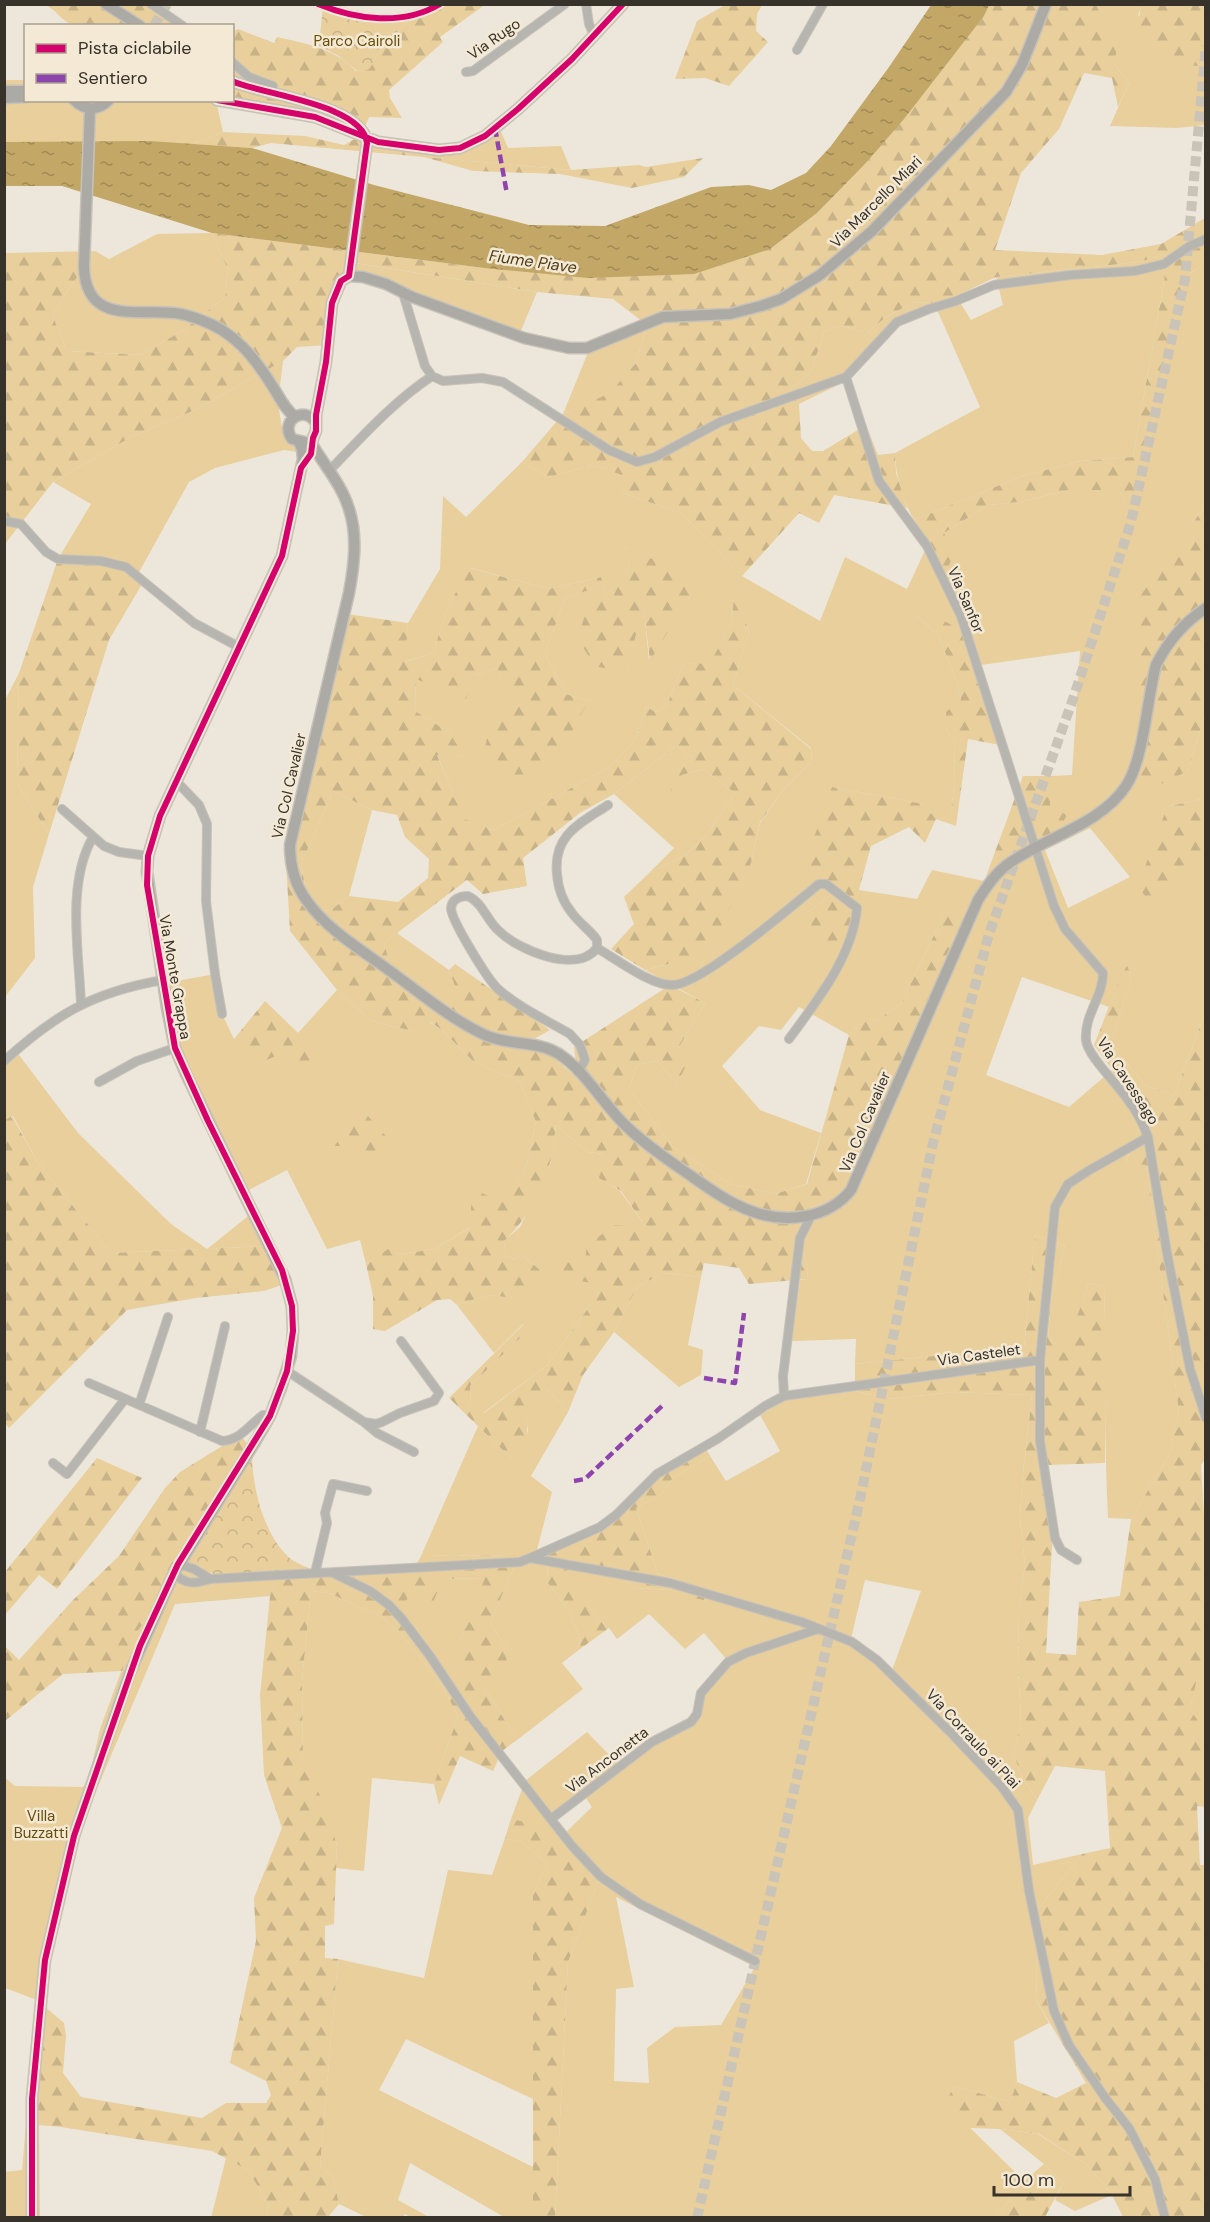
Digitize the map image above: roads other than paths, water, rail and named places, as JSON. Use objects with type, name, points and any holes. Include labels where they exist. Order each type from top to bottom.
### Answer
[{"type":"street","points":[[106,4],[137,24]]},
{"type":"street","points":[[151,4],[180,24]]},
{"type":"street","points":[[318,4],[342,13],[382,18],[424,13],[440,4]]},
{"type":"street","name":"Via Rugo","points":[[466,72],[473,71],[565,4]]},
{"type":"street","points":[[586,4],[589,24],[594,35]]},
{"type":"street","points":[[229,102],[315,117],[367,141],[446,150],[460,148],[500,125],[623,4]]},
{"type":"street","points":[[797,50],[823,4]]},
{"type":"street","name":"Via Marcello Miari","points":[[348,276],[363,277],[524,338],[569,348],[587,348],[663,317],[730,314],[781,299],[820,275],[872,231],[1006,92],[1022,65],[1046,4]]},
{"type":"street","points":[[234,64],[249,77],[273,86]]},
{"type":"street","points":[[234,82],[258,90],[302,99],[356,124],[363,131],[367,141],[348,276]]},
{"type":"street","points":[[4,91],[24,91]]},
{"type":"street","points":[[4,98],[24,98]]},
{"type":"street","points":[[75,102],[90,109],[101,107],[107,102]]},
{"type":"street","points":[[90,109],[84,274],[92,295],[111,310],[126,313],[176,313],[201,320],[231,335],[249,352],[284,406],[294,416],[307,415],[316,423]]},
{"type":"street","points":[[403,292],[425,366],[432,376],[446,381],[482,378],[503,382],[609,450],[637,462],[655,457],[720,422],[846,377],[897,322],[929,309],[956,301],[994,285],[1070,275],[1135,271],[1164,264],[1188,247],[1206,238]]},
{"type":"street","name":"Via Monte Grappa","points":[[32,2217],[32,2099],[45,1960],[74,1836],[133,1665],[176,1569],[270,1416],[287,1371],[293,1323],[292,1306],[285,1279],[195,1093],[176,1048],[147,885],[148,856],[160,816],[282,556],[301,468],[307,446],[316,431],[332,303],[341,281],[348,276]]},
{"type":"street","points":[[327,468],[411,390],[432,376]]},
{"type":"street","name":"Via Sanfor","points":[[846,377],[879,480],[927,546],[961,616],[1036,847]]},
{"type":"street","name":"Via Monte Grappa","points":[[307,415],[318,401]]},
{"type":"street","points":[[284,406],[290,435],[307,446]]},
{"type":"street","points":[[288,427],[294,416]]},
{"type":"street","name":"Via Col Cavalier","points":[[307,446],[327,468],[344,496],[352,518],[354,532],[353,568],[290,845],[291,863],[300,890],[313,909],[332,926],[474,1030],[495,1039],[549,1049],[561,1056],[640,1139],[700,1183],[759,1214],[811,1216],[840,1202],[855,1182],[978,900],[989,883],[1009,863],[1097,813],[1119,795],[1126,786],[1137,759],[1156,665],[1180,628],[1206,608]]},
{"type":"street","points":[[4,521],[21,524],[46,552],[57,559],[101,561],[126,567],[194,622],[239,647]]},
{"type":"street","points":[[177,782],[199,805],[207,824],[206,901],[214,974],[222,1014]]},
{"type":"street","points":[[578,1072],[585,1059],[578,1042],[570,1034],[497,988],[483,969],[455,919],[452,904],[454,900],[464,896],[472,898],[503,935],[527,949],[546,956],[575,960],[590,956],[598,943],[571,912],[561,893],[556,860],[564,838],[576,826],[608,805]]},
{"type":"street","points":[[62,808],[104,846],[114,851],[148,856]]},
{"type":"street","points":[[81,1004],[77,947],[77,900],[82,861],[93,837]]},
{"type":"street","name":"Via Cavessago","points":[[1036,847],[1050,897],[1059,918],[1074,940],[1103,973],[1103,985],[1088,1020],[1086,1041],[1092,1055],[1137,1112],[1148,1137],[1187,1357],[1206,1418]]},
{"type":"street","points":[[597,948],[658,982],[673,986],[684,983],[711,968],[819,884],[826,884],[856,908],[856,920],[840,962],[821,995],[789,1039]]},
{"type":"street","points":[[4,1061],[57,1018],[81,1004],[110,992],[163,980]]},
{"type":"street","points":[[99,1082],[137,1061],[176,1048]]},
{"type":"street","points":[[1040,1360],[1055,1207],[1068,1184],[1148,1137]]},
{"type":"street","points":[[784,1396],[783,1376],[800,1238],[811,1216]]},
{"type":"street","points":[[139,1405],[168,1317]]},
{"type":"street","points":[[200,1432],[225,1326]]},
{"type":"street","points":[[364,1422],[376,1424],[382,1422],[434,1401],[438,1397],[439,1393],[400,1341]]},
{"type":"street","name":"Via Castelet","points":[[530,1558],[600,1527],[616,1515],[647,1482],[665,1468],[719,1438],[765,1406],[784,1396],[1040,1360],[1040,1441],[1055,1538],[1061,1550],[1077,1560]]},
{"type":"street","points":[[287,1371],[377,1433],[414,1452]]},
{"type":"street","points":[[89,1383],[218,1440],[229,1441],[240,1435],[263,1415],[270,1416]]},
{"type":"street","points":[[53,1463],[67,1474],[125,1399]]},
{"type":"street","points":[[315,1573],[327,1523],[325,1514],[333,1484],[367,1491]]},
{"type":"street","points":[[176,1569],[187,1583],[210,1579],[520,1562],[530,1558]]},
{"type":"street","name":"Via Corraulo ai Piai","points":[[530,1558],[670,1583],[818,1629],[852,1642],[894,1675],[1002,1787],[1018,1810],[1029,1891],[1054,2011],[1069,2045],[1129,2128],[1155,2180],[1165,2217]]},
{"type":"street","points":[[176,1569],[194,1569],[210,1579]]},
{"type":"street","points":[[332,1572],[369,1591],[389,1605],[402,1619],[470,1716],[590,1867],[625,1896],[755,1961]]},
{"type":"street","name":"Via Anconetta","points":[[551,1818],[652,1742],[691,1722],[697,1714],[701,1693],[728,1662],[746,1653],[818,1629]]},
{"type":"water","name":"Fiume Piave","points":[[931,5],[989,5],[984,16],[904,119],[865,164],[817,213],[770,249],[694,274],[588,278],[484,268],[212,233],[62,186],[5,186],[4,142],[150,141],[252,148],[374,185],[529,225],[605,226],[711,187],[749,185],[771,190],[806,173],[831,146]]},
{"type":"tunnel","points":[[155,24],[167,4]]},
{"type":"tunnel","points":[[697,2218],[860,1499],[933,1143],[989,934],[1073,699],[1131,522],[1185,279],[1206,46]]},
{"type":"park label","name":"Parco Cairoli","points":[[357,41]]},
{"type":"park label","name":"Villa Buzzatti","points":[[41,1824]]}]
